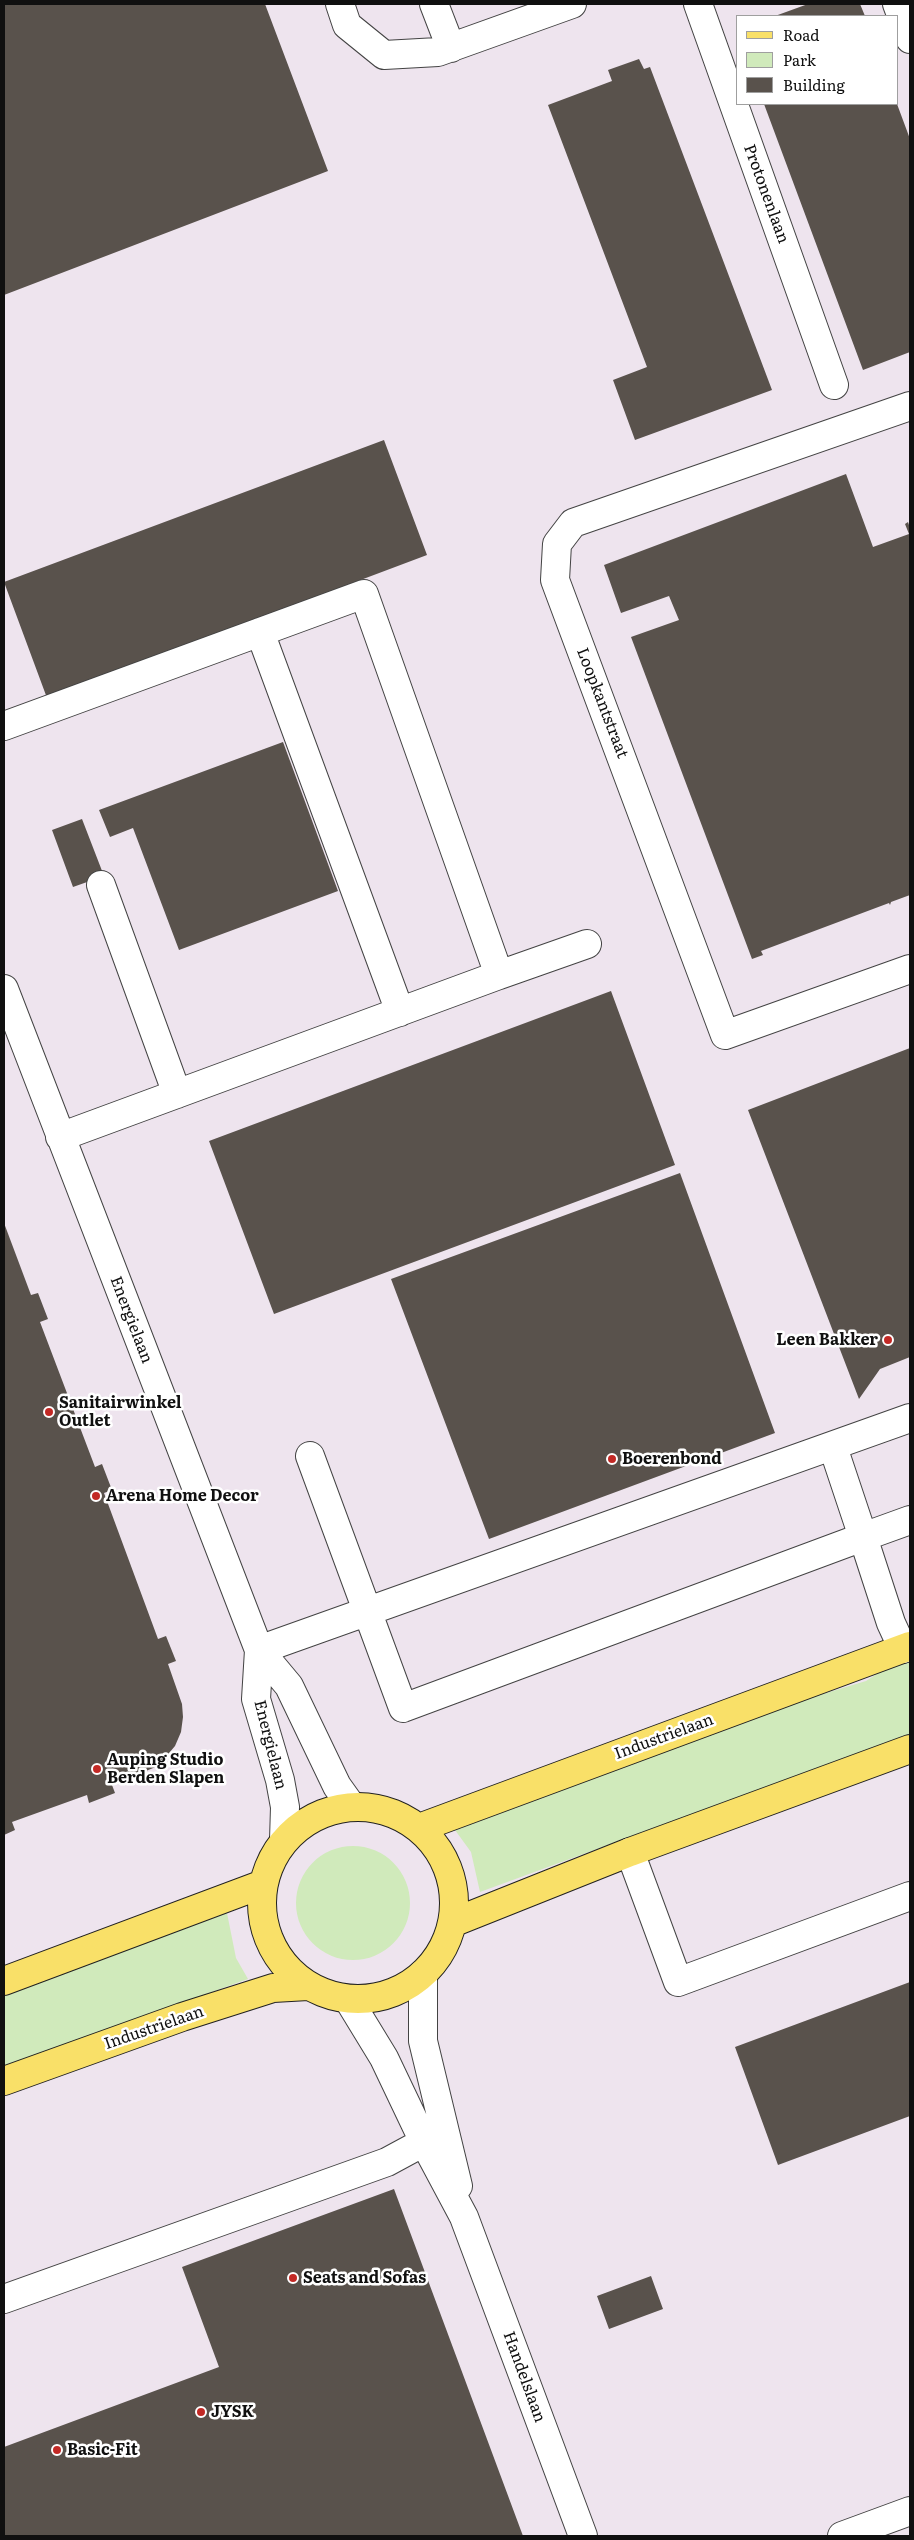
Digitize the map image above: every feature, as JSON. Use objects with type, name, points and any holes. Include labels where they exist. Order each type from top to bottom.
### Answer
[{"type":"main road","name":"Industrielaan","points":[[419,1828],[907,1648]]},
{"type":"main road","points":[[452,1923],[630,1852],[910,1749]]},
{"type":"main road","points":[[352,1807],[383,1810],[402,1817],[419,1828],[444,1858],[453,1886],[452,1923],[441,1951],[423,1974],[404,1988],[385,1996],[364,2000],[328,1995],[308,1986],[288,1970],[273,1949],[263,1922],[263,1884],[269,1865],[284,1840],[302,1824],[322,1813],[352,1807]]},
{"type":"main road","points":[[4,1981],[263,1884]]},
{"type":"main road","name":"Industrielaan","points":[[4,2081],[182,2017],[273,1988],[308,1986]]},
{"type":"street","points":[[340,4],[347,25],[384,55],[438,52],[572,4]]},
{"type":"street","points":[[434,4],[451,48]]},
{"type":"street","name":"Protonenlaan","points":[[698,4],[834,385]]},
{"type":"street","points":[[897,4],[910,39]]},
{"type":"street","name":"Loopkantstraat","points":[[910,406],[573,523],[557,544],[555,580],[725,1035],[910,969]]},
{"type":"street","points":[[4,726],[364,594],[499,976]]},
{"type":"street","points":[[260,632],[400,1012]]},
{"type":"street","points":[[101,886],[177,1094]]},
{"type":"street","points":[[60,1137],[587,944]]},
{"type":"street","name":"Energielaan","points":[[4,989],[258,1650],[288,1686],[338,1786],[352,1807]]},
{"type":"street","points":[[258,1650],[910,1418]]},
{"type":"street","points":[[833,1446],[891,1623],[907,1648]]},
{"type":"street","points":[[310,1456],[403,1708],[910,1520]]},
{"type":"street","name":"Energielaan","points":[[258,1650],[256,1699],[280,1780],[285,1806],[284,1840]]},
{"type":"street","points":[[630,1852],[678,1982],[910,1896]]},
{"type":"street","name":"Handelslaan","points":[[423,1974],[424,2042],[464,2217],[583,2536]]},
{"type":"street","name":"Handelslaan","points":[[348,1999],[384,2058],[424,2142],[464,2217]]},
{"type":"street","points":[[4,2298],[387,2162],[424,2142]]},
{"type":"street","points":[[842,2536],[910,2511]]},
{"type":"shaded area","points":[[4,4],[910,4],[910,2536],[4,2536]]},
{"type":"green space","points":[[910,1656],[910,1734],[480,1892],[471,1852],[455,1830],[786,1705],[866,1681],[895,1662]]},
{"type":"green space","points":[[353,1846],[375,1851],[393,1863],[405,1881],[410,1903],[405,1925],[393,1943],[375,1955],[353,1960],[331,1955],[313,1943],[301,1925],[296,1903],[301,1881],[313,1863],[331,1851]]},
{"type":"green space","points":[[227,1913],[236,1958],[248,1979],[4,2067],[4,1995]]},
{"type":"building","points":[[4,4],[265,4],[328,171],[4,295]]},
{"type":"building","points":[[808,4],[860,4],[865,15],[778,15]]},
{"type":"building","points":[[639,59],[644,69],[650,67],[772,390],[635,440],[613,380],[647,367],[548,105],[612,81],[608,70]]},
{"type":"building","points":[[764,105],[897,105],[910,139],[910,352],[863,370]]},
{"type":"building","points":[[384,440],[427,555],[47,698],[4,582]]},
{"type":"building","points":[[846,474],[873,547],[909,534],[905,524],[908,522],[910,528],[910,895],[891,902],[890,905],[889,903],[761,951],[763,955],[752,959],[631,637],[679,620],[669,596],[621,613],[604,565]]},
{"type":"building","points":[[283,742],[338,891],[179,950],[133,828],[110,837],[99,810]]},
{"type":"building","points":[[82,819],[104,876],[73,887],[52,830]]},
{"type":"building","points":[[611,991],[675,1165],[274,1314],[209,1141]]},
{"type":"building","points":[[910,1048],[910,1357],[880,1369],[859,1399],[748,1110]]},
{"type":"building","points":[[680,1173],[775,1433],[489,1539],[391,1279]]},
{"type":"building","points":[[4,1223],[31,1295],[38,1293],[48,1319],[40,1322],[95,1467],[102,1464],[112,1490],[104,1493],[158,1639],[166,1636],[176,1661],[168,1664],[182,1704],[183,1717],[181,1732],[175,1746],[158,1766],[112,1785],[115,1793],[89,1803],[87,1795],[12,1822],[15,1830],[4,1835]]},
{"type":"building","points":[[910,1982],[910,2116],[778,2165],[735,2047]]},
{"type":"building","points":[[394,2189],[523,2536],[4,2536],[4,2447],[219,2367],[182,2267]]},
{"type":"building","points":[[651,2276],[663,2309],[609,2329],[597,2296]]},
{"type":"place","name":"Leen Bakker","points":[[888,1340]]},
{"type":"place","name":"Sanitairwinkel Outlet","points":[[49,1412]]},
{"type":"place","name":"Boerenbond","points":[[612,1459]]},
{"type":"place","name":"Arena Home Decor","points":[[96,1496]]},
{"type":"place","name":"Auping Studio Berden Slapen","points":[[97,1769]]},
{"type":"place","name":"Seats and Sofas","points":[[293,2278]]},
{"type":"place","name":"JYSK","points":[[201,2412]]},
{"type":"place","name":"Basic-Fit","points":[[57,2450]]}]
